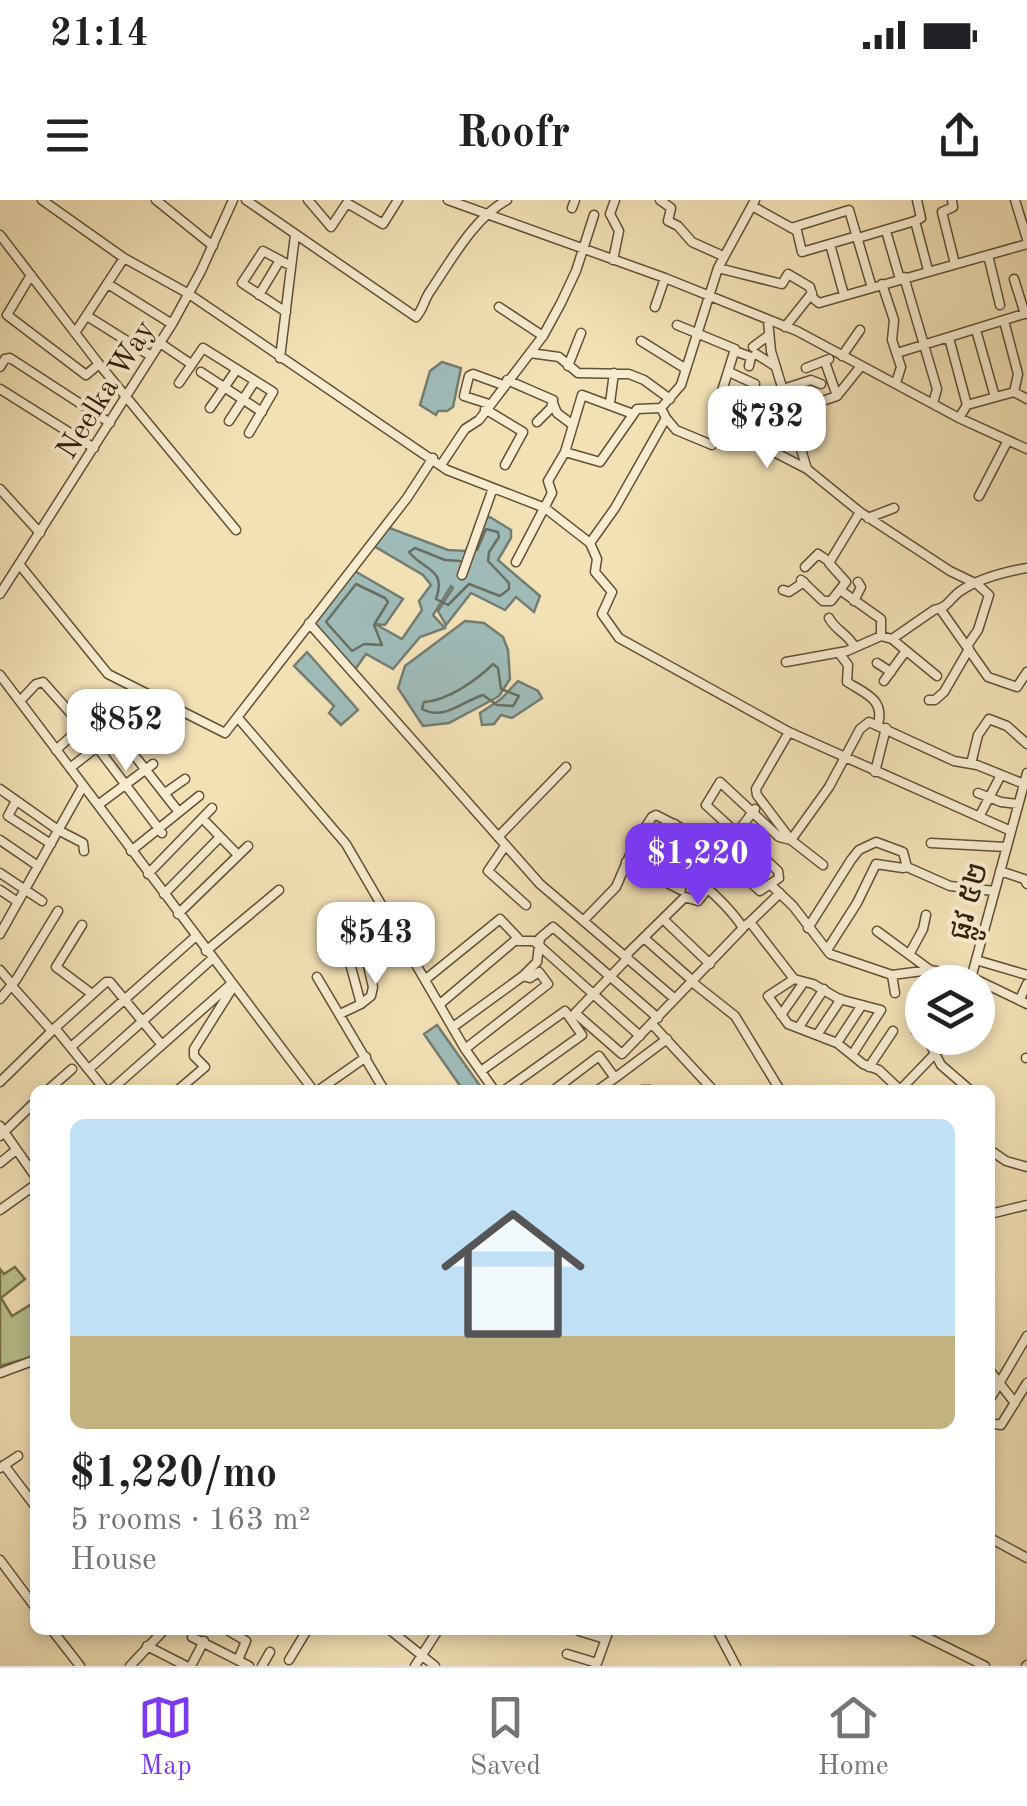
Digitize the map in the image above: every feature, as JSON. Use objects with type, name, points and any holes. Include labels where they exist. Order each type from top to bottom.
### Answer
[{"type":"street","points":[[42,200],[124,258],[189,294],[453,473],[545,508],[590,543],[597,560],[594,572],[612,592],[602,614],[615,635],[789,732],[1011,831]]},
{"type":"street","points":[[156,200],[213,246]]},
{"type":"street","name":"Neelka Way","points":[[0,594],[172,324],[233,200]]},
{"type":"street","points":[[246,200],[416,317],[449,263],[487,215],[507,200]]},
{"type":"street","points":[[308,200],[330,226],[347,203],[383,224],[398,200]]},
{"type":"street","points":[[448,200],[665,278],[786,327],[959,418],[1027,449]]},
{"type":"street","points":[[613,260],[619,231],[610,214],[615,200]]},
{"type":"street","points":[[660,200],[671,210]]},
{"type":"street","points":[[675,200],[668,221],[678,226],[689,240],[723,256]]},
{"type":"street","points":[[590,543],[615,508],[670,399],[681,385],[718,268],[754,203],[797,232],[802,252],[915,222],[921,218],[916,200]]},
{"type":"street","points":[[954,200],[953,206],[942,212],[955,264]]},
{"type":"street","points":[[718,268],[782,284],[788,274],[810,287],[818,303],[1027,239],[1015,200]]},
{"type":"street","points":[[791,228],[847,210],[872,288]]},
{"type":"street","points":[[442,464],[465,429],[476,422],[543,336],[576,271],[594,214]]},
{"type":"street","points":[[915,222],[928,270]]},
{"type":"street","points":[[886,231],[937,389],[933,404]]},
{"type":"street","points":[[280,358],[295,234]]},
{"type":"street","points":[[0,235],[126,398],[236,530]]},
{"type":"street","points":[[830,244],[844,295]]},
{"type":"street","points":[[286,312],[242,281],[262,251],[291,266]]},
{"type":"street","points":[[988,254],[1000,304]]},
{"type":"street","points":[[76,333],[124,258]]},
{"type":"street","points":[[259,295],[280,260]]},
{"type":"street","points":[[30,275],[8,315],[86,374],[99,364]]},
{"type":"street","points":[[654,307],[665,278]]},
{"type":"street","points":[[897,353],[1026,314],[1014,279]]},
{"type":"street","points":[[108,284],[172,324]]},
{"type":"street","points":[[882,284],[894,320],[892,340],[901,371],[896,382]]},
{"type":"street","points":[[786,327],[812,293]]},
{"type":"street","points":[[499,307],[543,336]]},
{"type":"street","points":[[87,316],[151,356]]},
{"type":"street","points":[[768,321],[775,366],[806,469]]},
{"type":"street","points":[[1004,321],[1018,374],[1014,392]]},
{"type":"street","points":[[677,325],[732,346],[750,358],[749,366]]},
{"type":"street","points":[[806,368],[839,354],[860,330]]},
{"type":"street","points":[[976,330],[995,397]]},
{"type":"street","points":[[568,366],[581,334]]},
{"type":"street","points":[[769,335],[755,350],[775,366]]},
{"type":"street","points":[[949,338],[966,404],[959,418]]},
{"type":"street","points":[[640,341],[686,369]]},
{"type":"street","points":[[160,343],[191,364]]},
{"type":"street","points":[[825,346],[821,363],[837,396]]},
{"type":"street","points":[[180,383],[203,348],[274,394],[249,433]]},
{"type":"street","points":[[735,351],[717,407],[796,431]]},
{"type":"street","points":[[530,353],[557,356],[578,373],[640,378],[670,399]]},
{"type":"street","points":[[0,367],[10,358],[110,423]]},
{"type":"street","points":[[790,412],[837,396],[861,366]]},
{"type":"street","points":[[210,408],[237,369]]},
{"type":"street","points":[[201,372],[262,412]]},
{"type":"street","points":[[729,372],[755,384]]},
{"type":"street","points":[[610,404],[614,373]]},
{"type":"street","points":[[505,465],[523,432],[464,396],[469,376],[547,395],[557,413],[573,424]]},
{"type":"street","points":[[783,389],[810,380],[821,384]]},
{"type":"street","points":[[229,422],[255,381]]},
{"type":"street","points":[[0,389],[94,448]]},
{"type":"street","points":[[966,404],[1014,392],[1027,399]]},
{"type":"street","points":[[516,562],[553,490],[548,481],[565,452],[582,394],[633,414]]},
{"type":"street","points":[[538,422],[552,403]]},
{"type":"street","points":[[565,452],[600,462],[640,408],[664,413],[676,430],[712,445]]},
{"type":"street","points":[[744,437],[806,469],[864,515],[977,584],[990,598],[978,630],[944,692],[930,700]]},
{"type":"street","points":[[979,496],[1007,442]]},
{"type":"street","points":[[19,564],[110,675],[224,733],[407,498],[433,458]]},
{"type":"street","points":[[462,575],[493,488]]},
{"type":"street","points":[[0,489],[40,533]]},
{"type":"street","points":[[783,590],[789,592],[802,581],[826,603],[846,579],[830,567],[830,562],[864,515],[894,508]]},
{"type":"street","points":[[804,566],[818,554],[830,562]]},
{"type":"street","points":[[892,638],[990,576],[1027,568]]},
{"type":"street","points":[[854,600],[860,587],[858,582]]},
{"type":"street","points":[[840,590],[882,620],[881,636]]},
{"type":"street","points":[[941,610],[991,679],[1016,687],[1027,672]]},
{"type":"street","points":[[829,618],[854,646]]},
{"type":"street","points":[[309,624],[540,884],[676,999]]},
{"type":"street","points":[[786,662],[839,653],[881,636],[892,638],[937,676]]},
{"type":"street","points":[[884,681],[906,652]]},
{"type":"street","points":[[839,653],[848,666],[847,682],[874,699],[880,713],[882,726],[875,772]]},
{"type":"street","points":[[877,663],[891,672]]},
{"type":"street","points":[[0,675],[195,937],[312,1085]]},
{"type":"street","points":[[20,702],[36,684],[43,682],[82,726]]},
{"type":"street","points":[[56,750],[101,708]]},
{"type":"street","points":[[238,719],[346,844],[465,1049],[491,1085]]},
{"type":"street","points":[[971,764],[978,735],[988,719],[1008,726],[1027,744]]},
{"type":"street","points":[[791,840],[830,787],[862,726],[869,722],[950,760],[1024,784]]},
{"type":"street","points":[[70,768],[116,732],[150,766],[178,810]]},
{"type":"street","points":[[789,732],[756,789],[791,840],[824,865]]},
{"type":"street","points":[[97,747],[160,830]]},
{"type":"street","points":[[98,804],[150,766]]},
{"type":"street","points":[[498,837],[566,767]]},
{"type":"street","name":"ផ្លូវ ៥២","points":[[974,965],[1027,773]]},
{"type":"street","points":[[979,817],[1000,775]]},
{"type":"street","points":[[165,793],[184,779]]},
{"type":"street","points":[[706,891],[698,901],[685,898],[575,1013],[620,1053],[624,1054],[710,964],[776,889],[779,873],[706,805],[720,782],[779,837],[791,840]]},
{"type":"street","points":[[0,934],[83,786]]},
{"type":"street","points":[[0,789],[83,843],[84,851]]},
{"type":"street","points":[[978,793],[1018,804]]},
{"type":"street","points":[[131,851],[199,796]]},
{"type":"street","points":[[16,801],[8,816],[50,844]]},
{"type":"street","points":[[699,883],[762,803]]},
{"type":"street","points":[[148,874],[212,808]]},
{"type":"street","points":[[584,920],[616,888],[626,862],[654,815],[686,830]]},
{"type":"street","points":[[203,819],[238,855]]},
{"type":"street","points":[[651,875],[675,824]]},
{"type":"street","points":[[164,894],[220,837]]},
{"type":"street","points":[[638,839],[662,850],[680,865],[746,924],[800,980],[842,1000],[882,1010],[852,1055]]},
{"type":"street","points":[[0,840],[38,866]]},
{"type":"street","points":[[808,928],[851,860],[866,846],[876,842],[903,852],[907,867]]},
{"type":"street","points":[[930,843],[1006,847]]},
{"type":"street","points":[[178,914],[248,846]]},
{"type":"street","points":[[506,846],[488,871],[526,906]]},
{"type":"street","points":[[669,884],[692,846]]},
{"type":"street","points":[[722,856],[760,892],[776,889]]},
{"type":"street","points":[[626,862],[681,890]]},
{"type":"street","points":[[827,950],[876,864],[899,870],[907,867],[950,886],[994,891]]},
{"type":"street","points":[[1000,872],[1024,878],[1027,884]]},
{"type":"street","points":[[0,873],[42,900]]},
{"type":"street","points":[[776,889],[827,950],[892,975],[905,973]]},
{"type":"street","points":[[0,890],[18,902]]},
{"type":"street","points":[[206,951],[279,890]]},
{"type":"street","points":[[0,999],[58,911]]},
{"type":"street","points":[[910,953],[926,915]]},
{"type":"street","points":[[426,980],[500,919],[518,940]]},
{"type":"street","points":[[664,919],[710,964]]},
{"type":"street","points":[[340,1014],[361,1004],[374,992],[358,923]]},
{"type":"street","points":[[82,925],[56,968],[92,994]]},
{"type":"street","points":[[452,1027],[523,976],[537,962],[542,934],[556,928],[655,1021],[708,1085]]},
{"type":"street","points":[[877,931],[924,965]]},
{"type":"street","points":[[342,934],[361,1004]]},
{"type":"street","points":[[71,1047],[195,937]]},
{"type":"street","points":[[644,938],[735,1016],[777,1085]]},
{"type":"street","points":[[440,1004],[518,940],[531,940],[640,1036]]},
{"type":"street","points":[[89,1068],[212,959]]},
{"type":"street","points":[[976,960],[1027,975]]},
{"type":"street","points":[[0,970],[104,1085]]},
{"type":"street","points":[[465,1049],[549,986],[539,972],[530,978],[523,976]]},
{"type":"street","points":[[892,975],[895,993]]},
{"type":"street","points":[[317,977],[381,1085]]},
{"type":"street","points":[[800,980],[768,996],[788,1024],[837,1043],[895,1085]]},
{"type":"street","points":[[782,1016],[800,980]]},
{"type":"street","points":[[0,1082],[108,981],[162,1045]]},
{"type":"street","points":[[995,990],[1024,1001],[1027,984]]},
{"type":"street","points":[[114,1085],[232,985]]},
{"type":"street","points":[[184,1085],[205,1068],[194,1056],[194,1049],[232,985]]},
{"type":"street","points":[[798,1027],[824,989]]},
{"type":"street","points":[[817,1034],[842,1000]]},
{"type":"street","points":[[837,1043],[862,1005]]},
{"type":"street","points":[[482,1071],[565,1011],[582,1035],[512,1085]]},
{"type":"street","points":[[870,1067],[893,1031]]},
{"type":"street","points":[[605,1085],[668,1040]]},
{"type":"street","points":[[561,1085],[600,1056],[615,1078]]},
{"type":"street","points":[[905,1085],[934,1056],[965,1085]]},
{"type":"street","points":[[324,1085],[366,1057]]},
{"type":"street","points":[[54,1085],[72,1069]]},
{"type":"street","points":[[30,1106],[1,1131],[30,1168]]},
{"type":"street","points":[[0,1163],[16,1150]]},
{"type":"street","points":[[995,1153],[1027,1168]]},
{"type":"street","points":[[27,1164],[30,1161]]},
{"type":"street","points":[[0,1210],[30,1189]]},
{"type":"street","points":[[995,1213],[1027,1205]]},
{"type":"street","points":[[995,1390],[1027,1336]]},
{"type":"street","points":[[0,1373],[30,1362]]},
{"type":"street","points":[[995,1376],[1015,1402]]},
{"type":"street","points":[[995,1424],[1002,1425],[1027,1383]]},
{"type":"street","points":[[18,1456],[2,1466],[30,1500]]},
{"type":"street","points":[[995,1541],[1027,1558]]},
{"type":"street","points":[[0,1560],[30,1600]]},
{"type":"street","points":[[56,1635],[80,1666]]},
{"type":"street","points":[[130,1666],[158,1635]]},
{"type":"street","points":[[193,1635],[249,1666]]},
{"type":"street","points":[[236,1635],[246,1641],[238,1660]]},
{"type":"street","points":[[289,1660],[303,1635]]},
{"type":"street","points":[[397,1635],[436,1666]]},
{"type":"street","points":[[415,1666],[435,1635]]},
{"type":"street","points":[[568,1654],[597,1664],[607,1635]]},
{"type":"street","points":[[720,1635],[736,1666]]},
{"type":"street","points":[[922,1635],[986,1666]]},
{"type":"street","points":[[146,1646],[188,1666],[204,1641]]},
{"type":"street","points":[[262,1666],[270,1652]]},
{"type":"green space","points":[[15,1267],[25,1279],[1,1298],[12,1316],[30,1305],[30,1357],[0,1366],[0,1269],[4,1274]]},
{"type":"water","points":[[442,362],[461,368],[453,407],[436,415],[420,405],[430,371]]},
{"type":"water","points":[[490,517],[511,530],[511,538],[498,560],[540,596],[534,612],[516,597],[505,610],[471,593],[446,625],[438,611],[451,586],[433,615],[445,628],[420,637],[393,669],[366,654],[354,671],[311,623],[353,570],[403,599],[385,625],[375,624],[402,639],[422,610],[419,601],[431,585],[423,575],[374,546],[387,527],[448,550],[466,551],[481,519]]},
{"type":"water","points":[[465,621],[484,623],[503,637],[510,679],[492,700],[449,723],[423,726],[398,688],[405,666]]},
{"type":"water","points":[[307,652],[358,710],[341,725],[329,713],[334,706],[294,666]]},
{"type":"water","points":[[518,681],[538,691],[542,698],[512,718],[501,715],[494,724],[482,725],[480,713]]},
{"type":"water","points":[[437,1025],[479,1085],[460,1085],[424,1034]]}]
